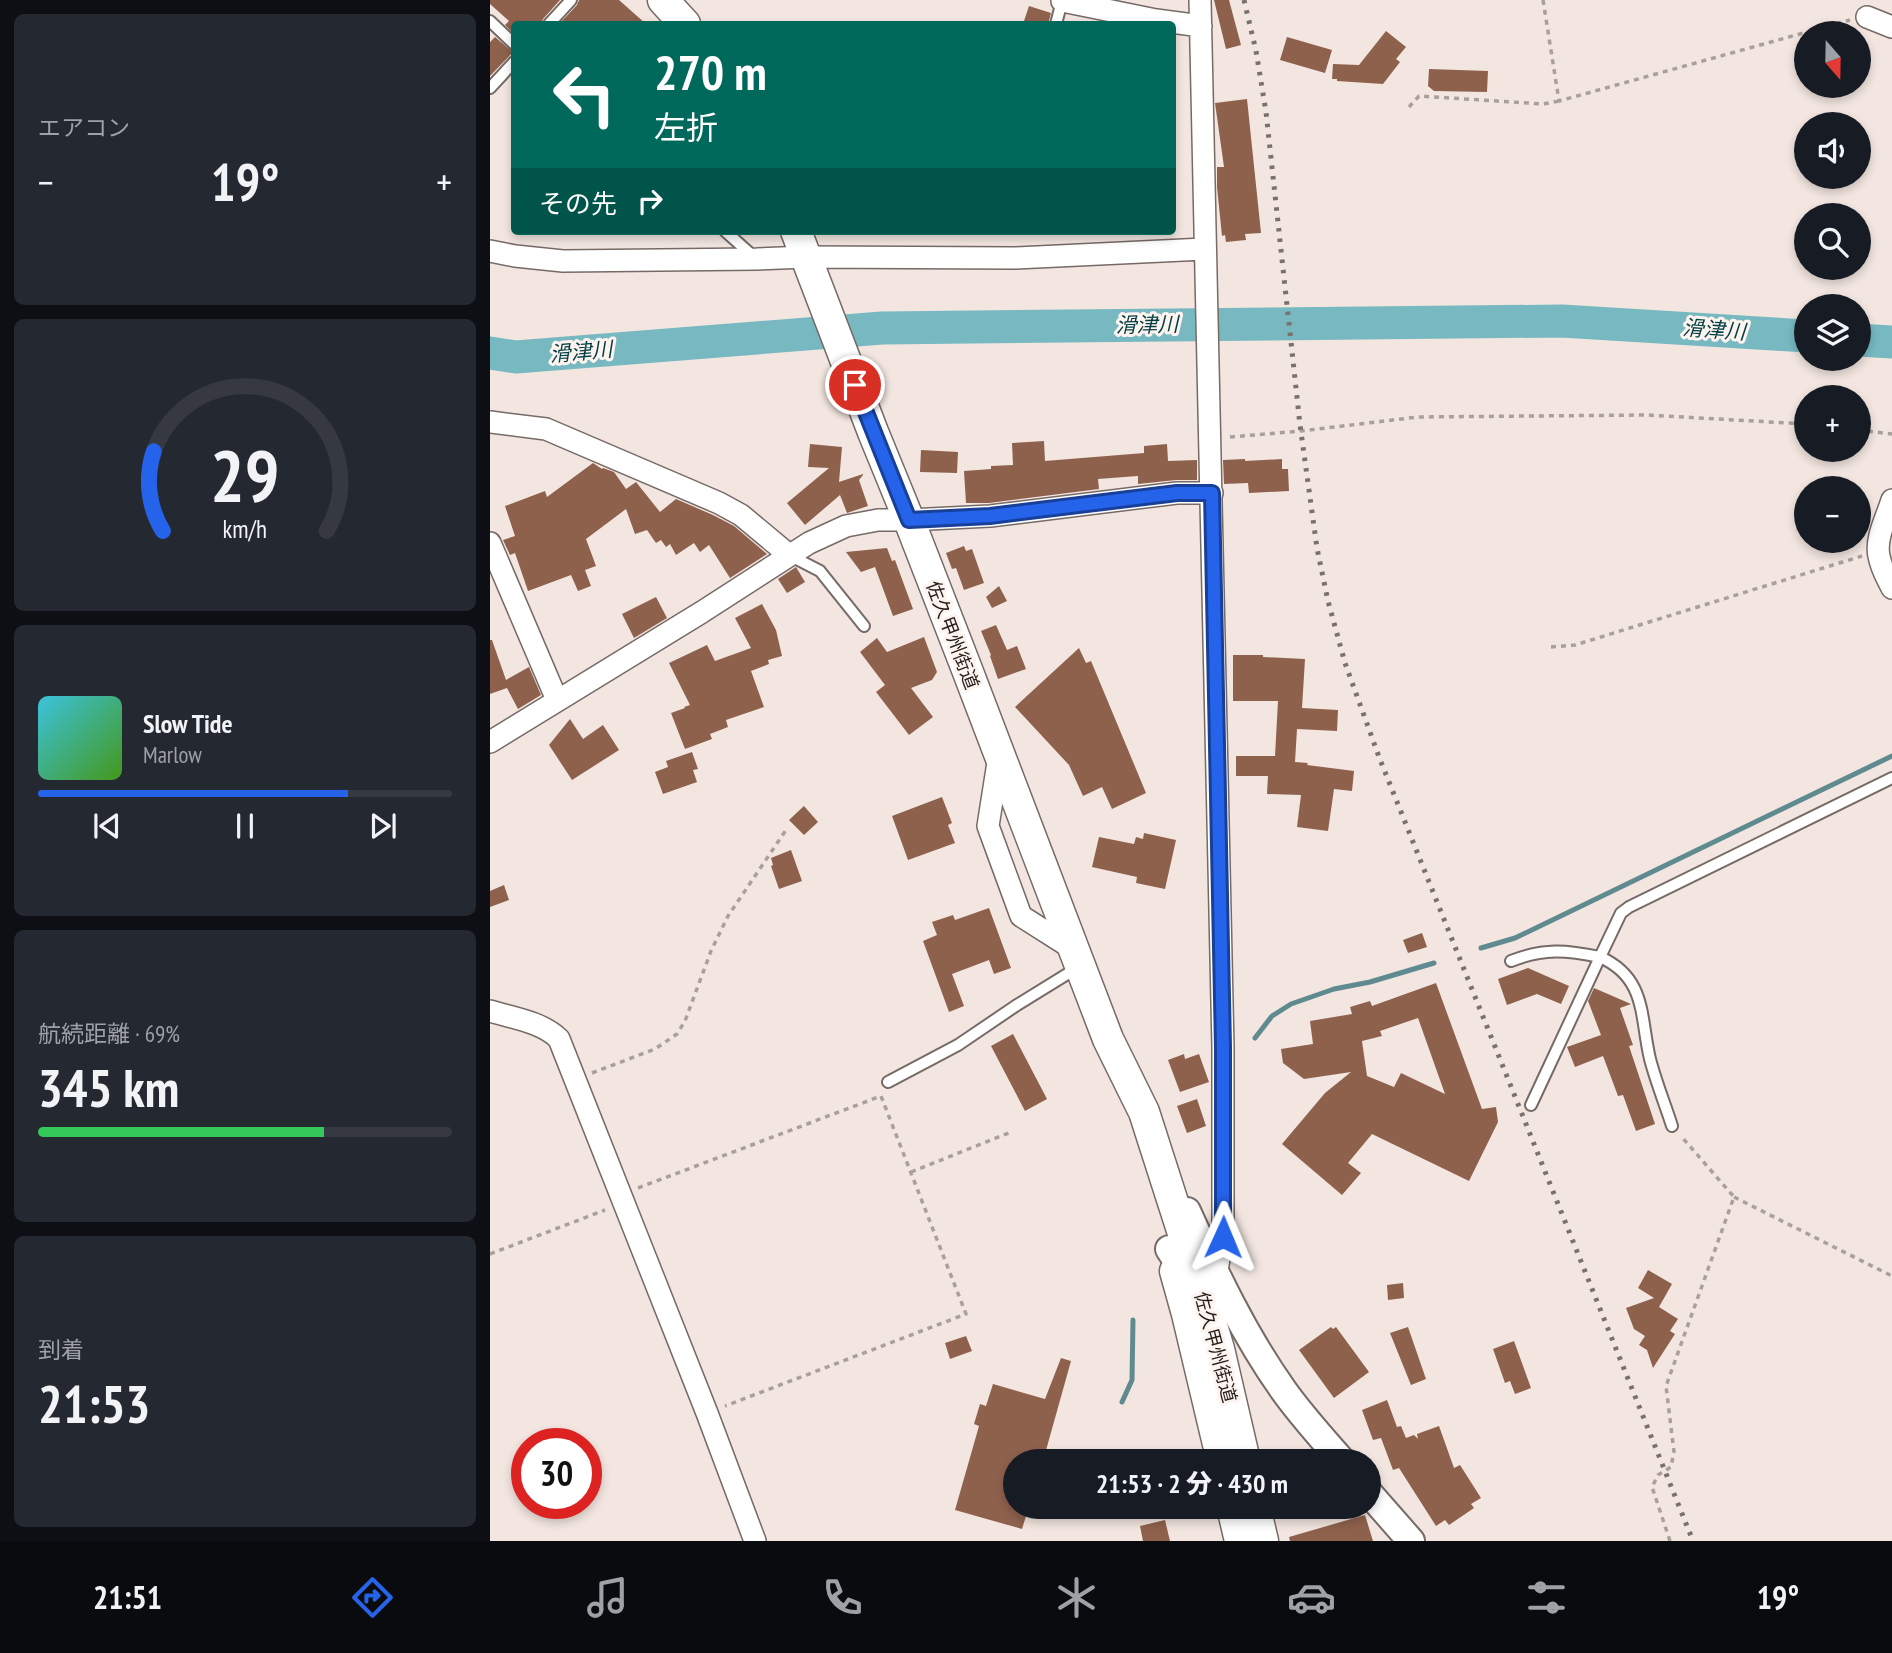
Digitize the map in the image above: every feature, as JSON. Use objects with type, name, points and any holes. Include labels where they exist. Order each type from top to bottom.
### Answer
[{"type":"main road","points":[[663,0],[682,21]]},
{"type":"main road","name":"佐久甲州街道","points":[[804,251],[1076,958],[1108,1039],[1144,1112],[1219,1349],[1242,1449]]},
{"type":"main road","name":"佐久甲州街道","points":[[1108,1039],[1128,1120],[1187,1314],[1219,1449]]},
{"type":"main road","points":[[1235,1519],[1240,1541]]},
{"type":"main road","points":[[1258,1519],[1263,1541]]},
{"type":"street","points":[[1200,0],[1224,1149],[1223,1237],[1216,1276]]},
{"type":"street","points":[[1062,1],[1146,21]]},
{"type":"street","points":[[1867,18],[1892,27]]},
{"type":"street","points":[[1176,24],[1201,26]]},
{"type":"street","points":[[490,251],[563,261],[757,259],[804,251],[1015,258],[1205,255]]},
{"type":"street","points":[[490,422],[546,429],[719,503],[741,516],[789,555]]},
{"type":"street","points":[[490,742],[702,612],[789,555],[846,526],[878,520],[990,516],[1177,493],[1212,493]]},
{"type":"street","points":[[1892,500],[1878,554],[1892,588]]},
{"type":"street","points":[[490,543],[557,700]]},
{"type":"street","points":[[490,1011],[542,1027],[559,1039],[755,1541]]},
{"type":"street","points":[[1144,1112],[1216,1276],[1246,1332],[1284,1391]]},
{"type":"street","points":[[1169,1249],[1233,1341],[1284,1391],[1332,1449]]},
{"type":"street","points":[[1381,1507],[1411,1541]]},
{"type":"lane","points":[[552,21],[571,0]]},
{"type":"lane","points":[[1057,21],[1062,1]]},
{"type":"lane","points":[[490,21],[511,41]]},
{"type":"lane","points":[[490,88],[511,65]]},
{"type":"lane","points":[[730,235],[757,259]]},
{"type":"lane","points":[[789,555],[820,571],[864,626]]},
{"type":"lane","points":[[1531,1105],[1621,913],[1892,778]]},
{"type":"lane","points":[[1511,961],[1550,950],[1600,957],[1614,964],[1634,989],[1642,1006],[1650,1058],[1672,1126]]},
{"type":"lane","points":[[888,1082],[958,1045],[1017,1005],[1076,958]]},
{"type":"path","points":[[1543,0],[1559,101]]},
{"type":"path","points":[[1409,107],[1419,96],[1543,104],[1559,101],[1847,20],[1867,18]]},
{"type":"path","points":[[1210,435],[1301,431],[1418,416],[1647,415],[1794,423]]},
{"type":"path","points":[[1871,432],[1892,434]]},
{"type":"path","points":[[1551,647],[1575,645],[1862,556],[1878,554]]},
{"type":"path","points":[[575,1079],[656,1049],[677,1034],[685,1021],[711,951],[728,916],[786,830]]},
{"type":"path","points":[[490,1254],[881,1096],[966,1314],[706,1413]]},
{"type":"path","points":[[1672,1126],[1734,1197],[1892,1276]]},
{"type":"path","points":[[911,1172],[1011,1132]]},
{"type":"path","points":[[1670,1541],[1652,1487],[1658,1475],[1671,1467],[1674,1452],[1666,1386],[1734,1197]]},
{"type":"building","points":[[490,0],[560,0],[542,21],[511,21],[511,31],[505,25],[509,21],[490,4]]},
{"type":"building","points":[[579,0],[619,0],[643,21],[562,21]]},
{"type":"building","points":[[1214,0],[1229,0],[1241,45],[1226,49]]},
{"type":"building","points":[[1029,6],[1051,13],[1049,21],[1024,21]]},
{"type":"building","points":[[1386,31],[1406,47],[1396,59],[1400,62],[1383,84],[1332,79],[1333,64],[1359,65]]},
{"type":"building","points":[[495,37],[511,50],[511,54],[490,76],[490,42]]},
{"type":"building","points":[[1287,37],[1332,50],[1325,73],[1280,60]]},
{"type":"building","points":[[1429,69],[1488,71],[1487,92],[1434,91],[1428,86]]},
{"type":"building","points":[[1247,99],[1261,233],[1245,234],[1246,240],[1226,242],[1225,235],[1222,236],[1217,187],[1217,167],[1224,167],[1215,103]]},
{"type":"building","points":[[1044,441],[1045,461],[1144,453],[1144,446],[1167,444],[1168,461],[1197,460],[1197,480],[1138,484],[1138,476],[1098,479],[1099,489],[989,503],[966,503],[964,471],[1013,465],[1012,443]]},
{"type":"building","points":[[810,444],[842,447],[839,482],[863,474],[859,480],[868,506],[847,513],[840,495],[805,525],[787,503],[829,468],[808,467]]},
{"type":"building","points":[[921,450],[958,452],[957,473],[920,472]]},
{"type":"building","points":[[1282,459],[1282,469],[1288,469],[1289,491],[1249,493],[1248,483],[1224,484],[1223,460]]},
{"type":"building","points":[[593,463],[614,472],[626,489],[636,482],[660,512],[676,499],[734,526],[767,554],[730,578],[709,545],[700,552],[694,543],[676,555],[670,544],[666,547],[661,540],[656,543],[647,530],[635,534],[626,509],[586,539],[596,566],[585,570],[591,586],[578,591],[571,575],[528,591],[515,553],[510,555],[503,540],[515,536],[505,506],[545,491],[547,497]]},
{"type":"building","points":[[964,546],[966,551],[972,549],[984,583],[964,590],[956,568],[952,569],[946,553]]},
{"type":"building","points":[[887,548],[892,561],[895,560],[913,609],[893,616],[875,567],[861,572],[846,552]]},
{"type":"building","points":[[796,567],[805,582],[787,593],[778,579]]},
{"type":"building","points":[[999,586],[1007,601],[992,608],[986,597]]},
{"type":"building","points":[[656,597],[667,618],[634,638],[622,614]]},
{"type":"building","points":[[762,604],[776,630],[782,656],[768,660],[769,664],[751,671],[764,707],[726,720],[728,727],[710,734],[712,739],[685,749],[671,713],[690,705],[669,663],[707,645],[715,661],[751,648],[735,618]]},
{"type":"building","points":[[996,625],[1007,650],[1017,646],[1026,669],[998,679],[981,631]]},
{"type":"building","points":[[924,637],[937,672],[932,680],[911,688],[933,717],[909,735],[876,692],[885,685],[860,652],[877,638],[887,652]]},
{"type":"building","points":[[490,640],[506,680],[529,667],[541,695],[518,709],[507,688],[490,694]]},
{"type":"building","points":[[1079,648],[1086,663],[1091,661],[1146,793],[1112,809],[1102,787],[1083,796],[1069,765],[1015,707]]},
{"type":"building","points":[[1233,655],[1305,659],[1302,708],[1338,710],[1337,731],[1297,729],[1295,762],[1354,771],[1352,791],[1334,789],[1328,831],[1297,827],[1301,795],[1267,794],[1268,776],[1236,776],[1236,756],[1275,756],[1278,701],[1233,701]]},
{"type":"building","points":[[570,719],[583,739],[603,725],[619,750],[572,780],[549,745]]},
{"type":"building","points":[[692,752],[698,769],[693,770],[697,782],[663,794],[655,772],[668,767],[666,761]]},
{"type":"building","points":[[942,797],[952,823],[948,825],[955,843],[908,860],[892,816]]},
{"type":"building","points":[[804,806],[818,822],[804,835],[789,820]]},
{"type":"building","points":[[1144,833],[1176,840],[1165,889],[1136,883],[1137,877],[1092,867],[1099,837],[1134,844],[1136,837],[1143,839]]},
{"type":"building","points":[[791,850],[802,881],[779,889],[771,858]]},
{"type":"building","points":[[504,885],[509,900],[490,907],[490,891]]},
{"type":"building","points":[[989,908],[1011,968],[994,974],[989,960],[952,974],[964,1006],[949,1012],[923,941],[937,935],[932,922],[953,915],[955,920]]},
{"type":"building","points":[[1422,933],[1427,947],[1408,953],[1403,940]]},
{"type":"building","points":[[1528,968],[1569,986],[1561,1004],[1537,994],[1507,1005],[1498,979]]},
{"type":"building","points":[[1436,983],[1482,1109],[1496,1107],[1498,1122],[1469,1181],[1372,1134],[1348,1163],[1361,1173],[1342,1195],[1282,1144],[1325,1093],[1351,1072],[1304,1079],[1283,1063],[1281,1049],[1313,1044],[1310,1021],[1352,1014],[1350,1007],[1370,1001],[1372,1006]],"holes":[[[1418,1018],[1445,1094],[1401,1073],[1394,1087],[1367,1076],[1362,1041],[1382,1036],[1380,1031]]]},
{"type":"building","points":[[1594,988],[1631,1004],[1620,1008],[1633,1045],[1629,1046],[1655,1124],[1636,1131],[1623,1095],[1618,1096],[1603,1056],[1575,1067],[1567,1047],[1601,1035],[1588,1001]]},
{"type":"building","points":[[1013,1034],[1047,1099],[1025,1111],[991,1046]]},
{"type":"building","points":[[1184,1054],[1185,1059],[1199,1054],[1209,1082],[1180,1092],[1168,1060]]},
{"type":"building","points":[[1197,1099],[1206,1126],[1187,1133],[1177,1106]]},
{"type":"building","points":[[1648,1270],[1672,1284],[1659,1307],[1678,1319],[1670,1331],[1675,1334],[1653,1368],[1647,1350],[1639,1345],[1645,1336],[1634,1329],[1626,1308],[1654,1298],[1638,1288]]},
{"type":"building","points":[[1403,1283],[1404,1298],[1388,1300],[1387,1285]]},
{"type":"building","points":[[1331,1327],[1336,1327],[1369,1372],[1334,1398],[1299,1350]]},
{"type":"building","points":[[1408,1327],[1426,1379],[1411,1385],[1390,1333]]},
{"type":"building","points":[[966,1336],[972,1351],[950,1359],[945,1343]]},
{"type":"building","points":[[1514,1341],[1531,1388],[1515,1394],[1510,1381],[1505,1383],[1493,1349]]},
{"type":"building","points":[[1061,1358],[1071,1361],[1046,1449],[1003,1449],[1003,1519],[1025,1519],[1022,1529],[955,1510],[979,1426],[974,1424],[980,1404],[986,1406],[993,1384],[1045,1399]]},
{"type":"building","points":[[1387,1400],[1397,1427],[1401,1426],[1406,1438],[1414,1435],[1418,1439],[1417,1434],[1439,1426],[1454,1468],[1460,1465],[1481,1498],[1471,1504],[1474,1508],[1449,1525],[1445,1520],[1436,1526],[1399,1468],[1393,1470],[1381,1438],[1373,1440],[1362,1410]]},
{"type":"building","points":[[1351,1519],[1366,1519],[1373,1541],[1290,1541],[1289,1537]]},
{"type":"building","points":[[1165,1520],[1170,1541],[1143,1541],[1140,1526]]},
{"type":"waterway","name":"滑津川","points":[[490,353],[516,357],[882,328],[1562,321],[1794,335]]},
{"type":"waterway","name":"滑津川","points":[[1871,341],[1892,342]]},
{"type":"waterway","points":[[1481,948],[1515,938],[1892,756]]},
{"type":"waterway","points":[[1255,1038],[1272,1016],[1291,1004],[1334,989],[1370,982],[1434,963]]},
{"type":"waterway","points":[[1122,1402],[1132,1380],[1133,1320]]},
{"type":"railway","points":[[1244,0],[1266,112],[1300,425],[1317,548],[1345,663],[1379,757],[1693,1541]]},
{"type":"route","points":[[855,385],[909,520],[990,516],[1177,493],[1212,493],[1223,1048],[1223,1237]]}]
